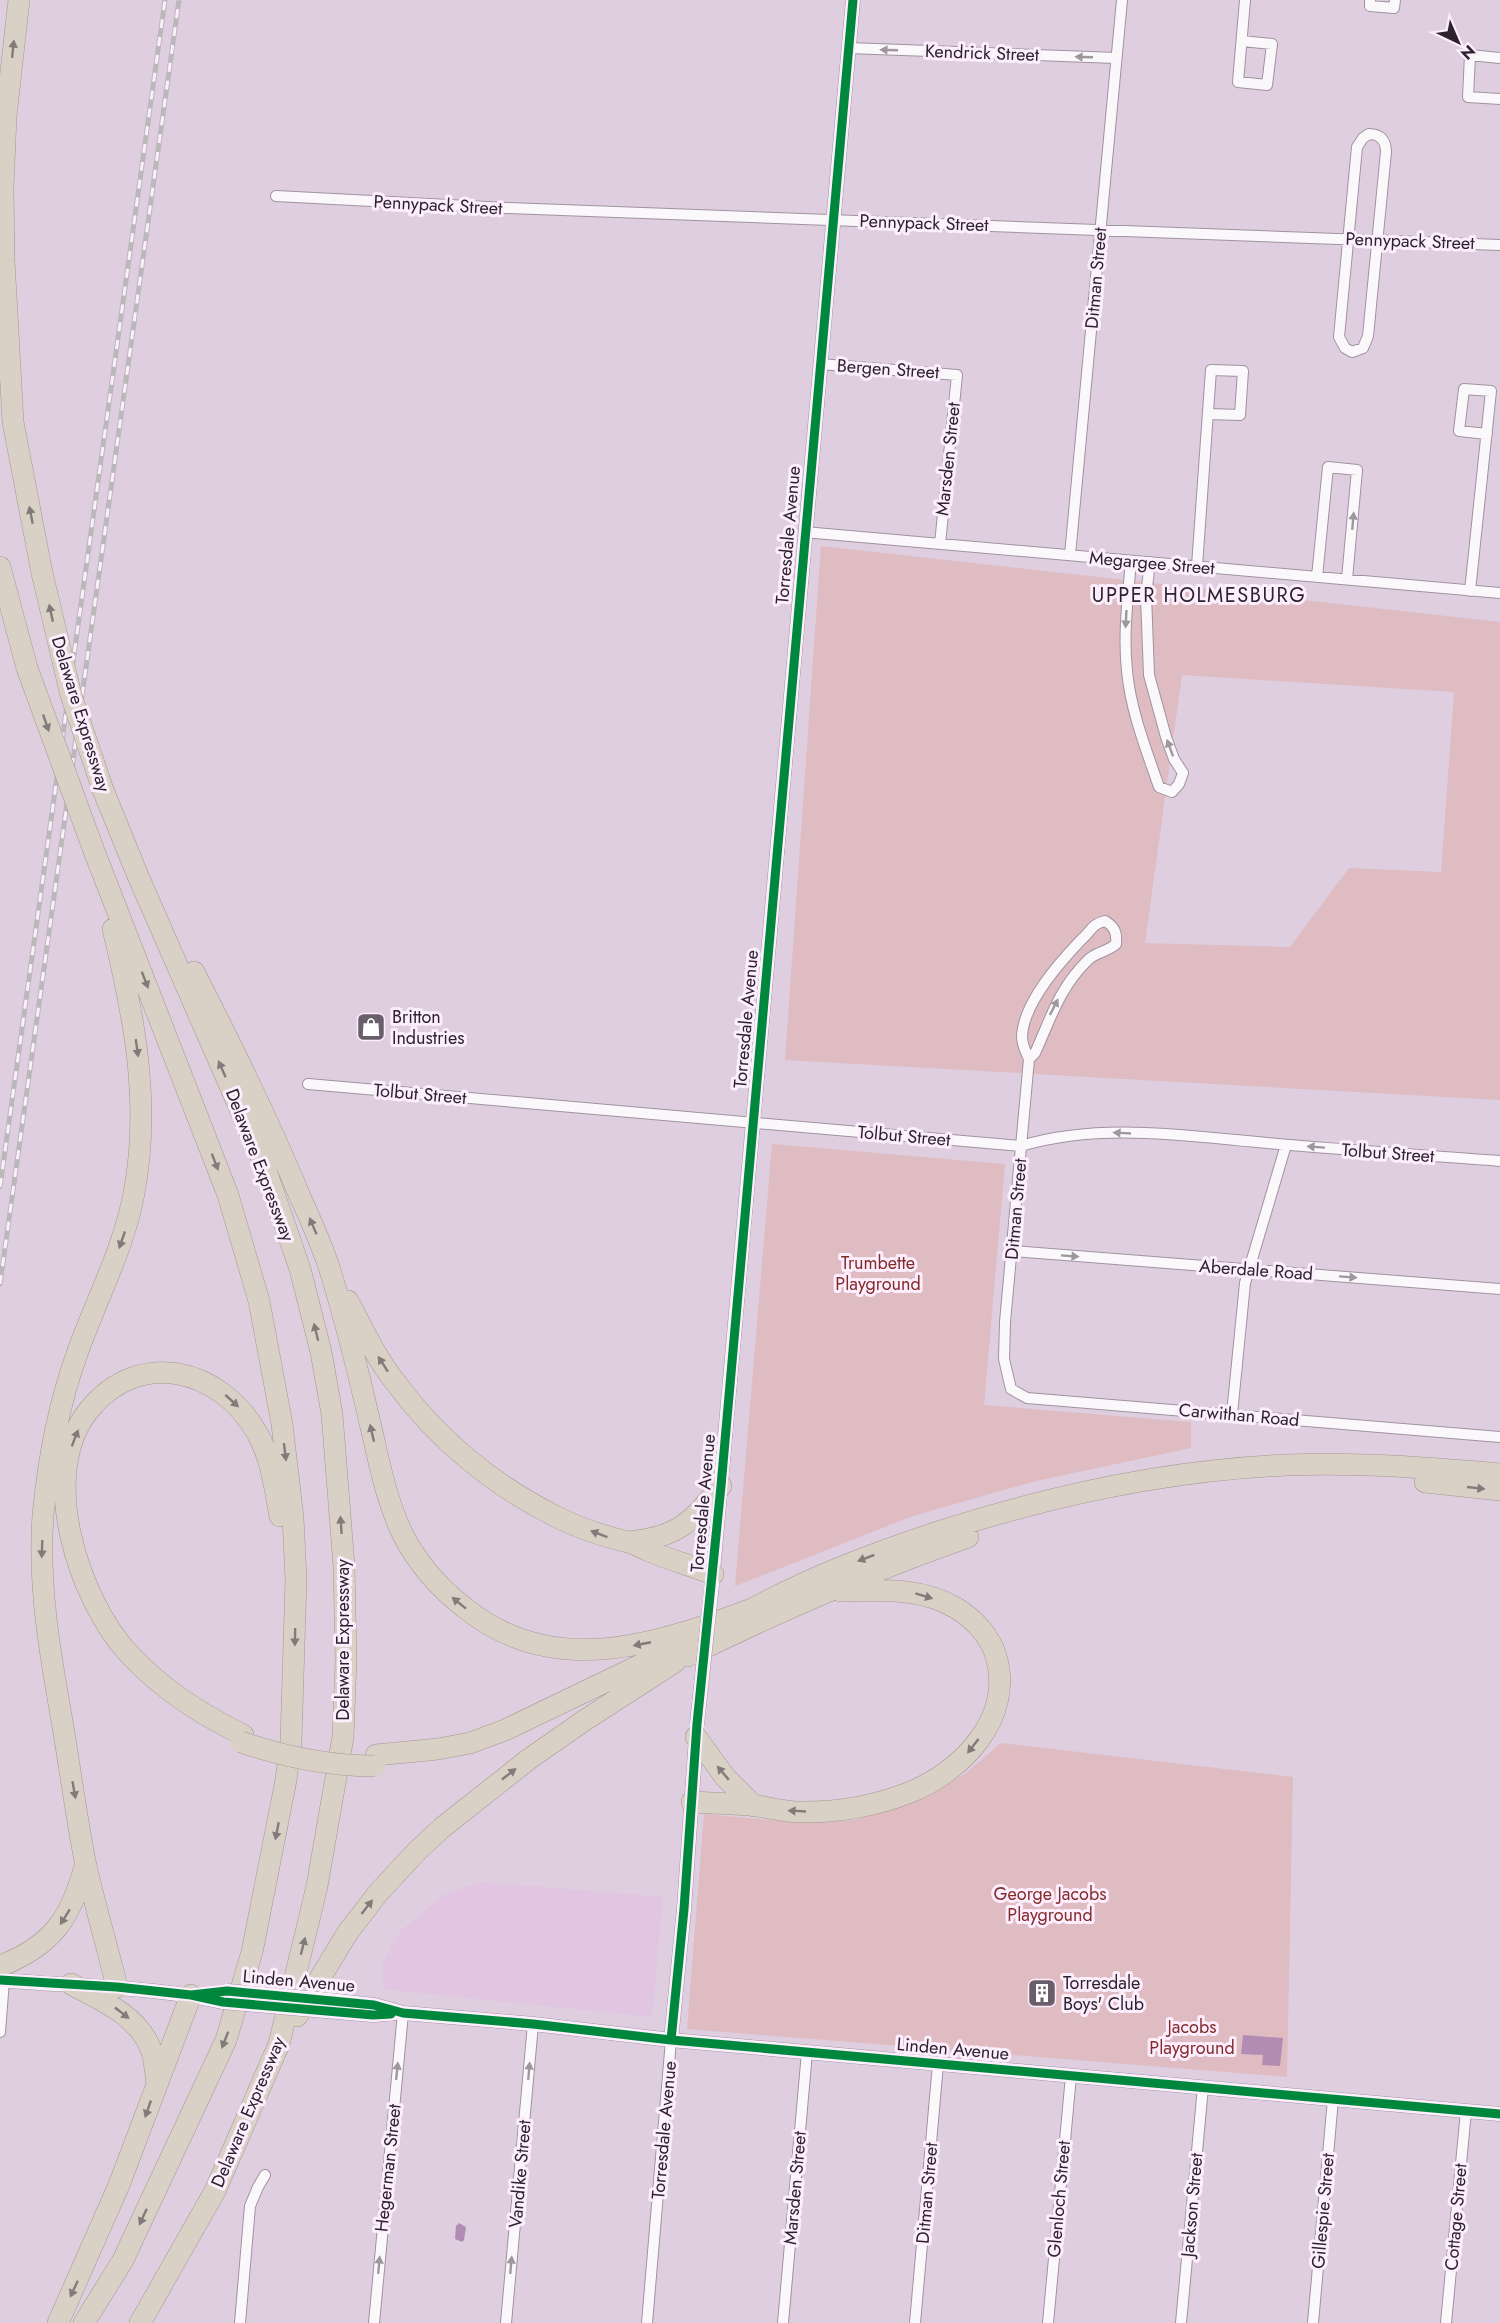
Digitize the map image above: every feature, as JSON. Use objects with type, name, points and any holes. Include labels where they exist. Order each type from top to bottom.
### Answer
[{"type":"highway","name":"Delaware Expressway","points":[[19,0],[6,116],[3,187],[4,260],[13,422],[42,573],[71,695],[107,798],[138,876],[262,1159],[300,1269],[321,1352],[332,1414],[344,1566],[346,1660],[343,1737],[317,1886],[279,2044],[215,2191],[140,2323]]},
{"type":"highway","name":"Delaware Expressway","points":[[0,567],[27,668],[96,859],[228,1195],[259,1301],[282,1424],[293,1518],[296,1579],[291,1741],[269,1872],[252,1952],[226,2040],[123,2260],[84,2323]]},
{"type":"highway","points":[[107,798],[230,1043],[288,1168],[328,1264],[371,1346],[395,1383],[427,1421],[459,1453],[529,1502],[589,1530],[614,1540],[629,1542],[712,1579]]},
{"type":"highway","points":[[96,859],[130,1000],[139,1063],[142,1108],[140,1155],[134,1195],[124,1233],[77,1353],[52,1449],[44,1515],[42,1562],[44,1618],[86,1862],[117,1988]]},
{"type":"highway","points":[[328,1264],[343,1315],[384,1483],[403,1534],[423,1567],[447,1594],[474,1616],[501,1631],[552,1647],[578,1650],[614,1649],[675,1636],[757,1607]]},
{"type":"highway","points":[[242,1738],[188,1706],[155,1679],[128,1652],[109,1627],[90,1593],[77,1558],[67,1518],[64,1487],[67,1462],[74,1437],[88,1411],[111,1388],[141,1375],[165,1371],[192,1376],[214,1386],[238,1405],[258,1434],[268,1464],[296,1579]]},
{"type":"highway","points":[[52,1449],[56,1503],[64,1546],[75,1582],[115,1650],[143,1682],[167,1701],[206,1726],[298,1758],[347,1766],[459,1745],[505,1730],[816,1578],[914,1540],[1006,1511],[1125,1484],[1206,1471],[1288,1465],[1370,1465],[1500,1474]]},
{"type":"highway","points":[[376,1760],[395,1765],[477,1749],[524,1731],[765,1618],[902,1560],[1010,1525],[1078,1508],[1168,1490],[1248,1481],[1329,1478],[1409,1481],[1500,1490]]},
{"type":"highway","points":[[629,1542],[668,1535],[679,1529],[703,1508],[722,1486]]},
{"type":"highway","points":[[692,1802],[754,1806],[794,1812],[852,1809],[910,1792],[942,1775],[967,1755],[985,1732],[997,1706],[1000,1676],[994,1653],[976,1623],[955,1607],[918,1594],[894,1589],[825,1592]]},
{"type":"highway","points":[[279,2044],[348,1932],[379,1892],[417,1851],[443,1827],[530,1759],[585,1720],[675,1662]]},
{"type":"highway","points":[[697,1730],[725,1777],[754,1806]]},
{"type":"highway","points":[[1,1975],[50,1937],[72,1906],[86,1862]]},
{"type":"highway","points":[[71,1984],[113,2006],[140,2030],[151,2047],[157,2085]]},
{"type":"highway","points":[[58,2323],[119,2185],[191,1995]]},
{"type":"street","name":"Torresdale Avenue","points":[[647,2323],[697,1730],[722,1486],[804,532],[853,0]]},
{"type":"street","name":"Ditman Street","points":[[1070,555],[1122,0]]},
{"type":"street","points":[[1242,40],[1272,44],[1267,85],[1238,82],[1245,0]]},
{"type":"street","points":[[1370,0],[1370,6],[1394,8],[1395,0]]},
{"type":"street","name":"Kendrick Street","points":[[848,48],[1116,58]]},
{"type":"street","points":[[1500,58],[1470,55],[1468,98],[1500,99]]},
{"type":"street","points":[[1374,134],[1383,140],[1386,148],[1378,240],[1367,340],[1363,348],[1352,352],[1344,348],[1340,337],[1348,239],[1357,147],[1363,138],[1374,134]]},
{"type":"street","name":"Pennypack Street","points":[[276,196],[472,207],[1500,245]]},
{"type":"street","name":"Bergen Street","points":[[820,364],[957,375]]},
{"type":"street","points":[[1197,566],[1211,370],[1243,371],[1240,414],[1208,414]]},
{"type":"street","name":"Marsden Street","points":[[939,544],[957,375]]},
{"type":"street","points":[[1470,591],[1491,391],[1464,389],[1460,431],[1486,434]]},
{"type":"street","points":[[1317,577],[1328,467],[1357,470],[1347,579]]},
{"type":"street","name":"Megargee Street","points":[[804,532],[1500,593]]},
{"type":"street","points":[[1131,561],[1125,639],[1127,672],[1142,741],[1159,787],[1172,792],[1179,784],[1183,773],[1174,759],[1166,737],[1149,675],[1146,596],[1149,562]]},
{"type":"street","name":"Ditman Street","points":[[1004,1359],[1029,1059],[1022,1036],[1033,1004],[1053,970],[1084,938],[1090,927],[1105,921],[1112,925],[1116,934],[1116,944],[1087,961],[1069,984],[1057,1000],[1035,1053],[1029,1059]]},
{"type":"street","name":"Tolbut Street","points":[[308,1084],[1022,1146],[1073,1134],[1104,1132],[1500,1161]]},
{"type":"street","points":[[1232,1414],[1245,1283],[1286,1145]]},
{"type":"street","name":"Aberdale Road","points":[[1012,1251],[1500,1289]]},
{"type":"street","name":"Carwithan Road","points":[[1004,1359],[1011,1389],[1026,1398],[1500,1437]]},
{"type":"street","points":[[0,2032],[1,1975]]},
{"type":"street","name":"Linden Avenue","points":[[1,1975],[191,1995],[317,2005],[374,2005],[403,2013],[533,2024],[671,2040],[1500,2114]]},
{"type":"street","name":"Hegerman Street","points":[[374,2323],[403,2013]]},
{"type":"street","name":"Vandike Street","points":[[506,2323],[533,2024]]},
{"type":"street","name":"Marsden Street","points":[[783,2323],[807,2052]]},
{"type":"street","name":"Ditman Street","points":[[915,2323],[938,2064]]},
{"type":"street","name":"Glenloch Street","points":[[1048,2323],[1071,2076]]},
{"type":"street","name":"Jackson Street","points":[[1181,2323],[1203,2087]]},
{"type":"street","name":"Gillespie Street","points":[[1313,2323],[1333,2099]]},
{"type":"street","name":"Cottage Street","points":[[1446,2323],[1466,2111]]},
{"type":"street","points":[[240,2323],[250,2206],[265,2175]]},
{"type":"shaded area","points":[[479,1882],[663,1897],[652,2017],[383,1989],[382,1965],[400,1931],[444,1895]]},
{"type":"shaded area","points":[[1243,2035],[1283,2038],[1280,2066],[1262,2065],[1263,2055],[1241,2054]]},
{"type":"shaded area","points":[[459,2223],[466,2227],[462,2242],[455,2239],[456,2226]]},
{"type":"green space","points":[[821,546],[1500,622],[1500,1100],[785,1060]],"holes":[[[1182,675],[1454,692],[1441,872],[1349,868],[1290,947],[1145,943]]]},
{"type":"green space","name":"Trumbette Playground","points":[[772,1144],[1005,1164],[984,1405],[1191,1422],[1191,1448],[1036,1481],[913,1516],[735,1586]]},
{"type":"green space","name":"George Jacobs Playground","points":[[1001,1743],[1293,1777],[1287,2077],[687,2029],[704,1814],[802,1823],[855,1820],[899,1807],[965,1774]]},
{"type":"railway","points":[[0,1187],[165,0]]},
{"type":"railway","points":[[0,1284],[179,0]]},
{"type":"cycle path","points":[[671,2040],[684,1909],[697,1724],[721,1486],[853,0]]},
{"type":"cycle path","points":[[0,1980],[117,1987],[191,1995],[223,2002],[373,2015],[391,2014]]},
{"type":"cycle path","points":[[191,1995],[227,1991],[374,2005],[403,2013],[533,2024],[671,2040],[1500,2114]]},
{"type":"place","name":"Britton Industries","points":[[371,1027]]},
{"type":"place","name":"Torresdale Boys' Club","points":[[1042,1993]]},
{"type":"district","name":"UPPER HOLMESBURG","points":[[1199,595]]},
{"type":"park label","name":"Jacobs Playground","points":[[1192,2037]]}]
